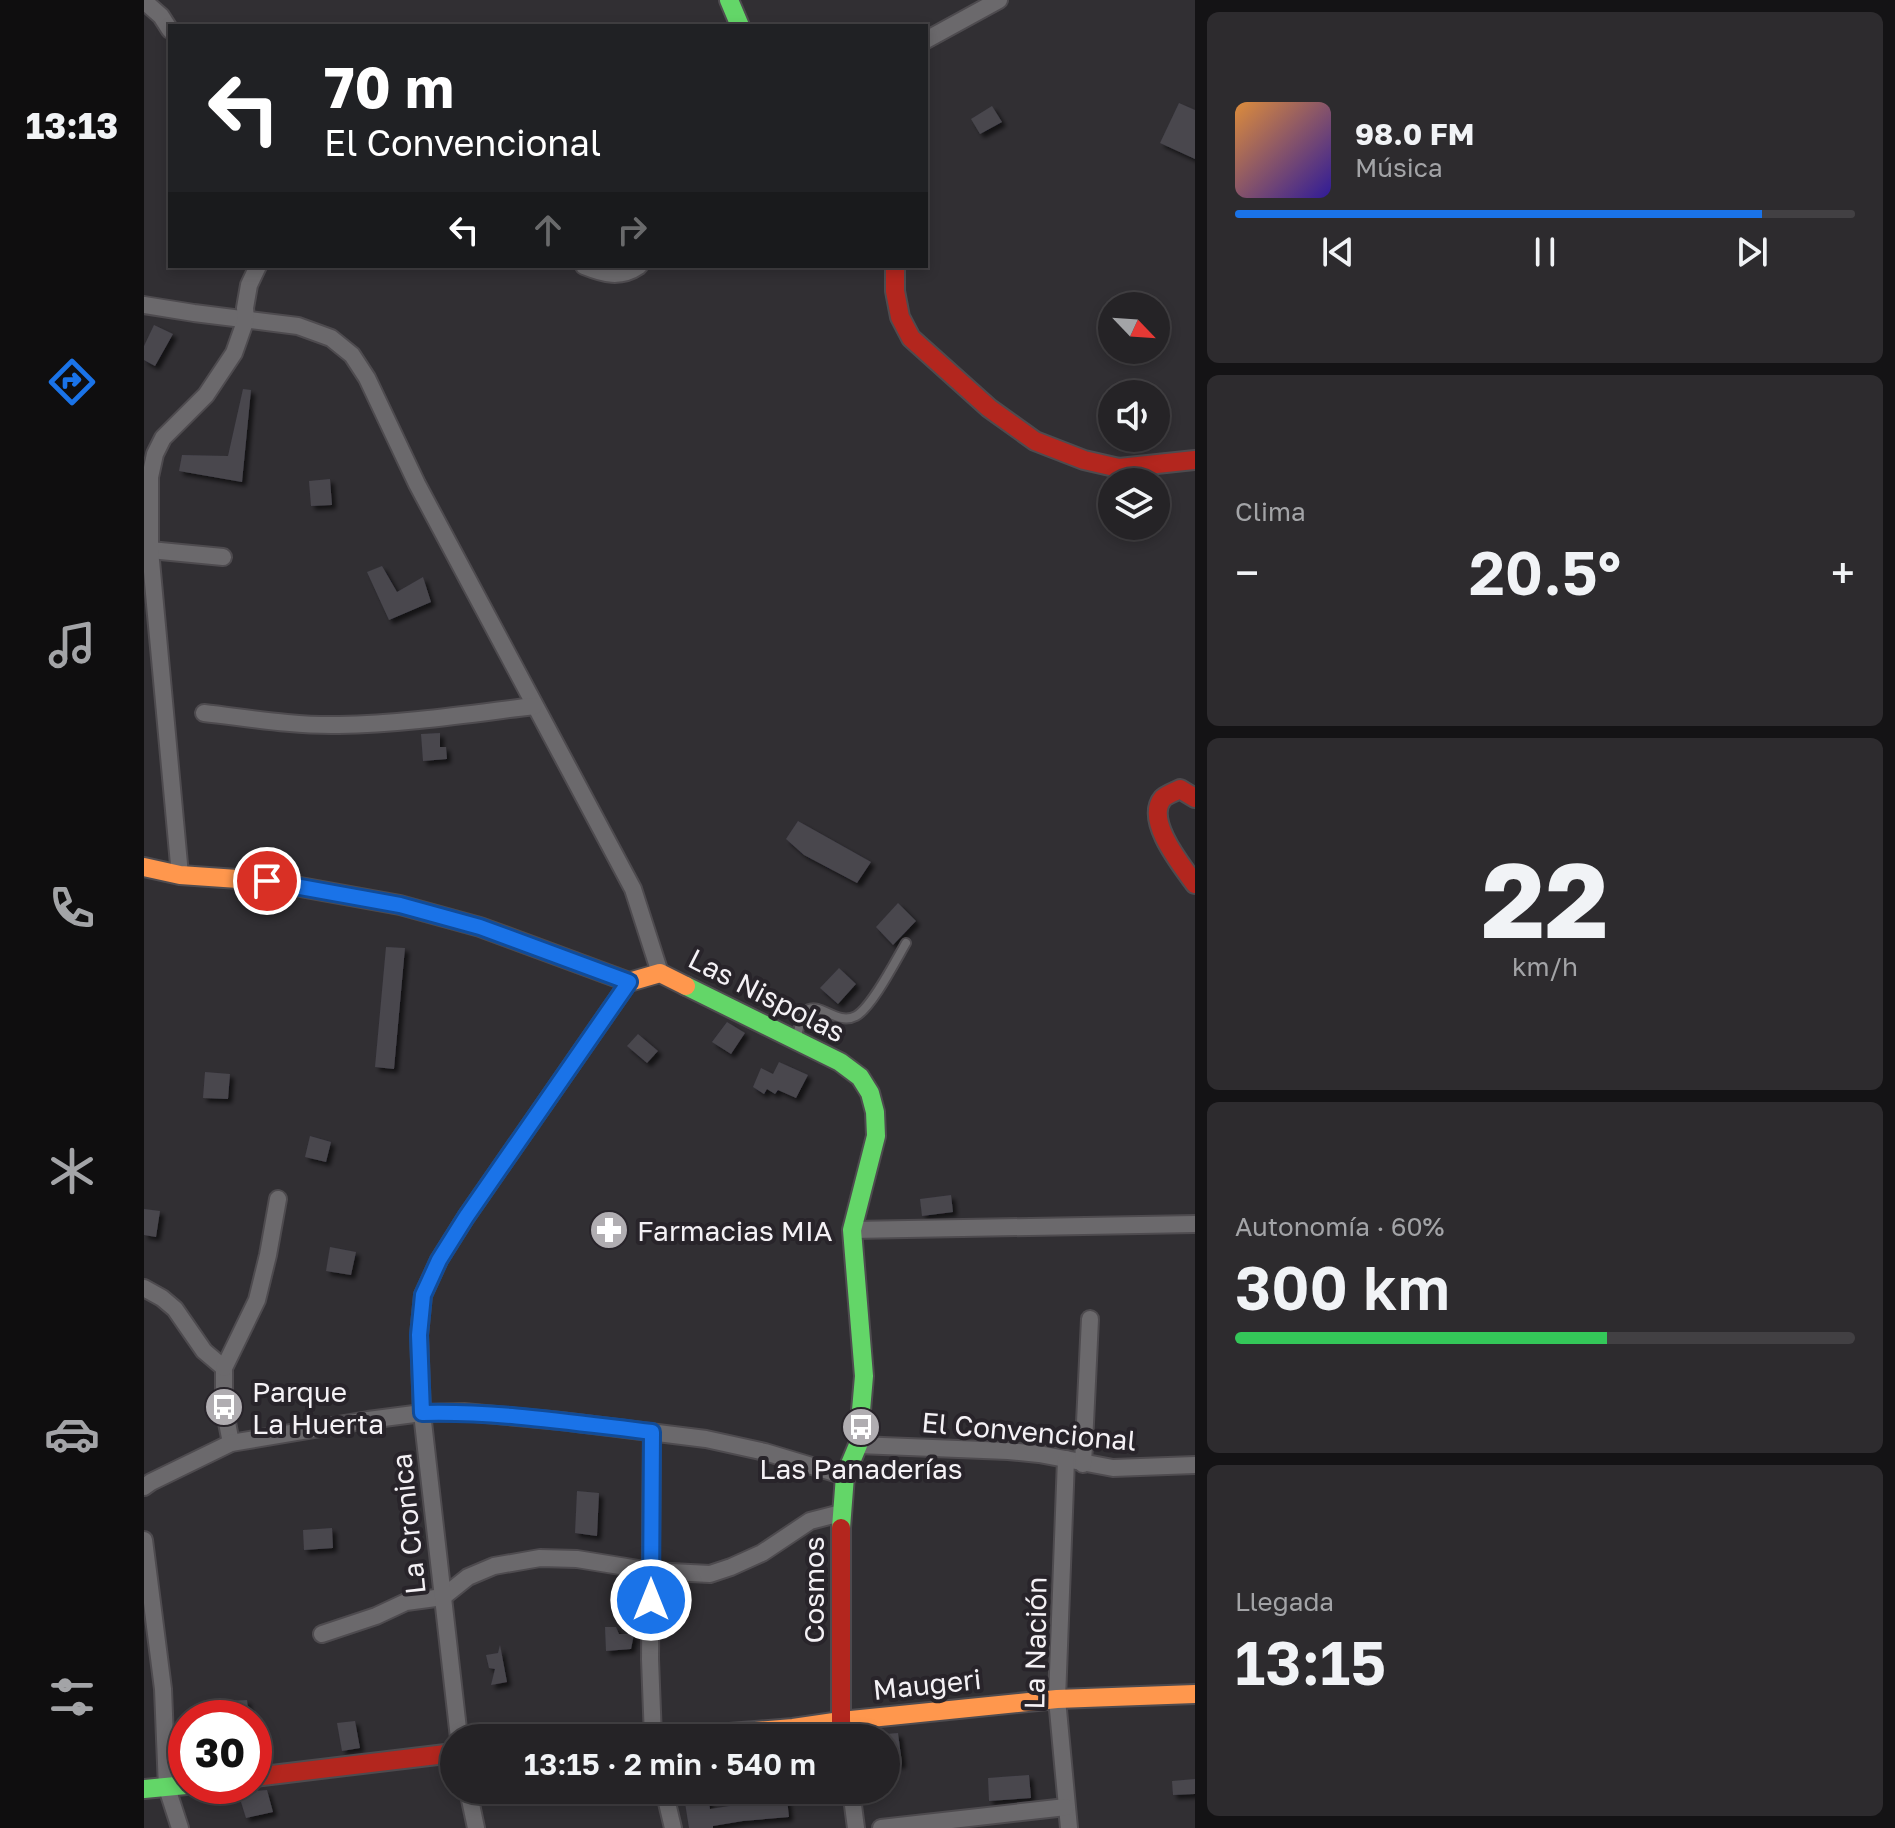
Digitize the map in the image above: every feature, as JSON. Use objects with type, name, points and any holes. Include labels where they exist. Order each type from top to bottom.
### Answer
[{"type":"street","points":[[729,0],[739,24]]},
{"type":"street","points":[[928,39],[999,0]]},
{"type":"street","points":[[144,1],[168,27]]},
{"type":"street","points":[[180,875],[150,550],[150,477],[155,454],[169,431],[206,395],[234,353],[246,319],[246,296],[257,268]]},
{"type":"street","points":[[589,268],[619,275],[635,268]]},
{"type":"street","points":[[895,268],[900,317],[911,338],[989,408],[1035,441],[1084,460],[1119,468],[1195,460]]},
{"type":"street","points":[[144,305],[298,326],[331,338],[352,355],[367,378],[417,484],[633,889],[660,973]]},
{"type":"street","points":[[150,550],[223,557]]},
{"type":"street","points":[[204,713],[335,726],[402,723],[534,706]]},
{"type":"street","points":[[1195,798],[1180,789],[1168,792],[1159,803],[1158,821],[1168,844],[1195,884]]},
{"type":"street","points":[[144,867],[180,875],[267,881],[400,905],[480,927],[629,982]]},
{"type":"street","name":"Las Nispolas","points":[[629,982],[660,973],[840,1062],[860,1077],[870,1093],[876,1136],[852,1230],[864,1376],[858,1445]]},
{"type":"street","name":"La Cronica","points":[[457,1724],[422,1413],[419,1335],[423,1295],[439,1260],[466,1217],[629,982]]},
{"type":"street","points":[[231,1443],[224,1407],[224,1368],[257,1300],[278,1199]]},
{"type":"street","points":[[852,1230],[1195,1224]]},
{"type":"street","points":[[144,1288],[175,1309],[204,1351],[224,1368]]},
{"type":"street","points":[[1083,1464],[1090,1319]]},
{"type":"street","points":[[144,1487],[231,1443],[368,1420],[422,1413],[464,1412],[706,1439],[765,1452],[845,1476]]},
{"type":"street","points":[[652,1432],[652,1724]]},
{"type":"street","name":"El Convencional","points":[[858,1445],[1008,1451],[1113,1468],[1195,1465]]},
{"type":"street","name":"Cosmos","points":[[842,1724],[841,1513],[845,1476],[858,1445]]},
{"type":"street","name":"La Nación","points":[[1066,1459],[1057,1699],[1069,1828]]},
{"type":"street","points":[[322,1634],[376,1616],[406,1602],[443,1597],[468,1577],[494,1566],[540,1558],[577,1559],[651,1571],[710,1574],[762,1553],[810,1521],[841,1513]]},
{"type":"street","points":[[144,1540],[163,1689],[167,1788],[180,1828]]},
{"type":"street","name":"Maugeri","points":[[884,1724],[1057,1699],[1195,1694]]},
{"type":"street","points":[[272,1775],[440,1755]]},
{"type":"street","points":[[144,1789],[167,1788]]},
{"type":"street","points":[[471,1804],[476,1828]]},
{"type":"street","points":[[667,1804],[673,1828]]},
{"type":"street","points":[[853,1804],[856,1828]]},
{"type":"street","points":[[881,1828],[1066,1807]]},
{"type":"lane","points":[[797,1040],[799,1021],[808,1010],[824,1010],[845,1019],[855,1017],[864,1009],[906,943]]},
{"type":"building","points":[[1179,103],[1195,110],[1195,159],[1160,143]]},
{"type":"building","points":[[992,106],[1002,122],[980,134],[971,119]]},
{"type":"building","points":[[154,325],[173,334],[155,366],[144,360],[144,346]]},
{"type":"building","points":[[243,389],[251,390],[242,482],[179,471],[182,455],[228,456]]},
{"type":"building","points":[[330,479],[332,505],[311,506],[309,481]]},
{"type":"building","points":[[382,566],[397,592],[423,577],[431,602],[389,620],[367,572]]},
{"type":"building","points":[[440,733],[440,747],[446,747],[447,759],[423,761],[421,734]]},
{"type":"building","points":[[798,821],[871,862],[857,883],[804,855],[786,839]]},
{"type":"building","points":[[898,903],[916,921],[893,945],[876,927]]},
{"type":"building","points":[[386,947],[405,948],[394,1069],[375,1067]]},
{"type":"building","points":[[839,968],[856,984],[838,1004],[820,988]]},
{"type":"building","points":[[727,1022],[745,1033],[731,1054],[712,1042]]},
{"type":"building","points":[[638,1034],[658,1051],[647,1063],[627,1046]]},
{"type":"building","points":[[779,1062],[808,1075],[796,1098],[778,1090],[775,1094],[767,1089],[764,1094],[753,1087],[761,1068],[773,1074]]},
{"type":"building","points":[[205,1072],[230,1074],[228,1099],[203,1098]]},
{"type":"building","points":[[310,1136],[331,1142],[326,1162],[305,1157]]},
{"type":"building","points":[[951,1195],[953,1212],[922,1216],[920,1199]]},
{"type":"building","points":[[144,1209],[160,1211],[156,1237],[144,1235]]},
{"type":"building","points":[[330,1247],[356,1252],[351,1275],[326,1271]]},
{"type":"building","points":[[577,1491],[599,1493],[597,1536],[575,1533]]},
{"type":"building","points":[[332,1528],[333,1548],[304,1550],[303,1530]]},
{"type":"building","points":[[605,1627],[616,1627],[619,1634],[634,1634],[631,1649],[606,1651]]},
{"type":"building","points":[[500,1645],[507,1682],[491,1685],[495,1669],[489,1668],[486,1655],[498,1653]]},
{"type":"building","points":[[355,1721],[360,1748],[342,1751],[337,1723]]},
{"type":"building","points":[[1029,1775],[1031,1798],[989,1801],[988,1778]]},
{"type":"building","points":[[1195,1779],[1195,1794],[1173,1795],[1172,1781]]},
{"type":"building","points":[[242,1804],[271,1804],[273,1812],[246,1818]]},
{"type":"building","points":[[685,1804],[709,1804],[710,1809],[742,1804],[788,1804],[789,1817],[743,1821],[713,1828],[689,1828]]},
{"type":"traffic: fast","points":[[729,0],[739,24]]},
{"type":"traffic: fast","points":[[686,986],[840,1062],[860,1077],[870,1093],[876,1136],[852,1230],[864,1376],[858,1445],[845,1476],[841,1528]]},
{"type":"traffic: fast","points":[[144,1789],[168,1787]]},
{"type":"traffic: slow","points":[[144,867],[180,875],[267,881],[400,905],[480,927],[629,982],[660,973],[686,986]]},
{"type":"traffic: slow","points":[[820,1724],[1057,1699],[1195,1694]]},
{"type":"traffic: jam","points":[[895,268],[900,317],[911,338],[989,408],[1035,441],[1084,460],[1119,468],[1195,460]]},
{"type":"traffic: jam","points":[[1195,798],[1180,789],[1163,798],[1158,807],[1161,830],[1195,884]]},
{"type":"traffic: jam","points":[[841,1528],[841,1724]]},
{"type":"traffic: jam","points":[[272,1775],[440,1755]]},
{"type":"place","name":"Farmacias MIA","points":[[609,1230]]},
{"type":"place","name":"Parque La Huerta","points":[[224,1407]]},
{"type":"place","name":"Las Panaderías","points":[[861,1427]]},
{"type":"route","points":[[267,881],[400,905],[480,927],[629,982],[439,1260],[423,1295],[419,1335],[422,1413],[464,1412],[652,1432],[651,1600]]}]
